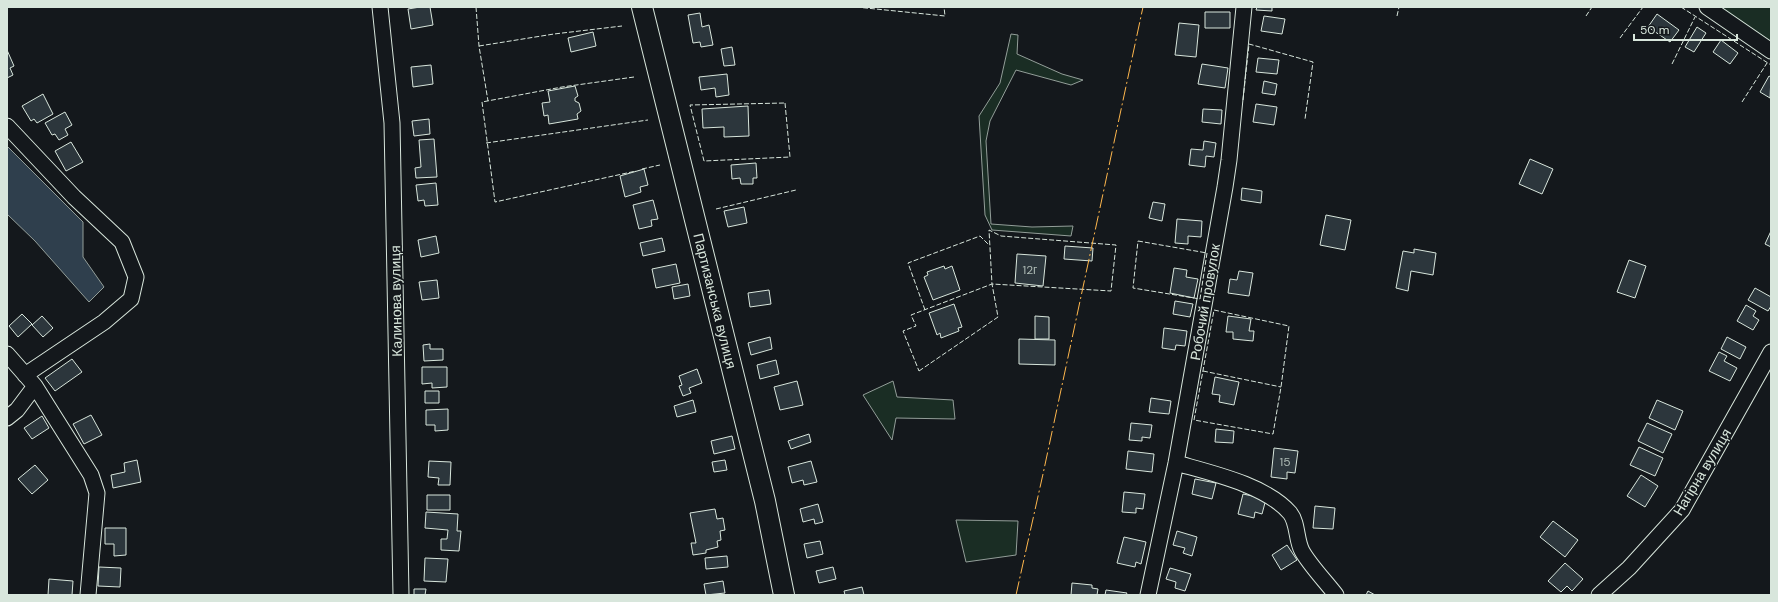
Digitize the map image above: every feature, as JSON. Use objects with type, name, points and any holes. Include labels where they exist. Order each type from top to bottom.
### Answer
[{"type":"main road","name":"Партизанська вулиця","points":[[642,7],[765,501],[784,595]]},
{"type":"street","name":"Калинова вулиця","points":[[380,7],[392,123],[401,595]]},
{"type":"street","name":"Робочий провулок","points":[[1148,595],[1176,463],[1229,160],[1244,7]]},
{"type":"street","points":[[1707,7],[1771,51]]},
{"type":"street","points":[[7,126],[74,197],[122,242],[136,278],[131,300],[104,322],[25,375]]},
{"type":"street","name":"Нагірна вулиця","points":[[1598,595],[1629,568],[1682,510],[1771,352]]},
{"type":"street","points":[[7,354],[35,386],[91,475],[97,493],[88,595]]},
{"type":"street","points":[[7,418],[17,410],[35,386]]},
{"type":"street","points":[[1176,463],[1241,483],[1280,503],[1291,515],[1302,551],[1336,595]]},
{"type":"green space","points":[[1717,7],[1771,7],[1771,44]]},
{"type":"green space","points":[[1011,34],[1018,35],[1017,54],[1062,74],[1083,80],[1071,85],[1016,70],[990,121],[986,141],[991,224],[1032,227],[1073,226],[1071,236],[992,230],[985,215],[979,116],[1000,83]]},
{"type":"green space","points":[[893,381],[897,397],[953,400],[955,419],[896,418],[892,440],[863,395]]},
{"type":"green space","points":[[956,520],[1018,521],[1016,555],[966,562]]},
{"type":"water","points":[[7,146],[83,222],[83,257],[104,287],[89,302],[35,241],[7,214]]},
{"type":"building","points":[[430,7],[433,25],[411,29],[408,9]]},
{"type":"building","points":[[1257,7],[1272,7],[1272,11],[1256,10]]},
{"type":"building","points":[[1205,12],[1230,12],[1230,28],[1205,28]]},
{"type":"building","points":[[700,13],[702,27],[709,25],[713,45],[701,47],[700,42],[693,43],[688,15]]},
{"type":"building","points":[[1657,14],[1679,30],[1670,42],[1648,27]]},
{"type":"building","points":[[1264,16],[1285,19],[1282,34],[1261,31]]},
{"type":"building","points":[[1179,23],[1199,25],[1196,57],[1175,55]]},
{"type":"building","points":[[1697,27],[1706,33],[1694,52],[1685,47]]},
{"type":"building","points":[[593,32],[596,46],[571,52],[568,38]]},
{"type":"building","points":[[1721,40],[1738,53],[1730,64],[1713,52]]},
{"type":"building","points":[[732,47],[735,65],[724,66],[721,49]]},
{"type":"building","points":[[7,50],[14,66],[10,68],[13,75],[7,78]]},
{"type":"building","points":[[1258,58],[1279,60],[1277,74],[1256,72]]},
{"type":"building","points":[[1202,64],[1228,68],[1225,88],[1198,84]]},
{"type":"building","points":[[431,65],[433,84],[413,87],[411,67]]},
{"type":"building","points":[[727,74],[729,95],[716,97],[715,88],[701,90],[699,77]]},
{"type":"building","points":[[1769,76],[1771,77],[1770,98],[1760,92]]},
{"type":"building","points":[[1264,81],[1277,84],[1275,95],[1262,93]]},
{"type":"building","points":[[575,86],[578,96],[575,98],[575,101],[579,103],[581,111],[577,114],[578,119],[549,124],[548,115],[544,116],[542,103],[550,102],[548,91]]},
{"type":"building","points":[[43,94],[53,114],[37,123],[34,119],[31,121],[22,106]]},
{"type":"building","points":[[1256,104],[1277,107],[1274,125],[1253,122]]},
{"type":"building","points":[[748,106],[749,136],[724,137],[724,127],[703,128],[702,109]]},
{"type":"building","points":[[1203,109],[1222,110],[1221,124],[1202,122]]},
{"type":"building","points":[[65,112],[72,125],[65,129],[68,135],[59,140],[55,134],[52,135],[45,123]]},
{"type":"building","points":[[429,119],[430,134],[414,136],[412,121]]},
{"type":"building","points":[[434,139],[437,177],[416,178],[415,168],[421,167],[419,140]]},
{"type":"building","points":[[1204,141],[1216,143],[1214,157],[1206,156],[1205,167],[1189,165],[1191,149],[1203,150]]},
{"type":"building","points":[[71,142],[83,162],[66,171],[55,151]]},
{"type":"building","points":[[1530,159],[1553,169],[1542,194],[1519,184]]},
{"type":"building","points":[[756,163],[757,178],[753,178],[753,184],[741,184],[740,178],[732,179],[731,165]]},
{"type":"building","points":[[644,169],[648,185],[640,187],[641,192],[625,197],[620,176]]},
{"type":"building","points":[[436,183],[438,205],[425,206],[424,200],[418,201],[416,185]]},
{"type":"building","points":[[1242,188],[1262,191],[1261,203],[1241,200]]},
{"type":"building","points":[[653,200],[658,219],[651,220],[652,226],[639,229],[633,205]]},
{"type":"building","points":[[1153,202],[1165,204],[1162,221],[1149,218]]},
{"type":"building","points":[[744,207],[747,223],[728,227],[724,211]]},
{"type":"building","points":[[1326,215],[1351,220],[1345,250],[1320,245]]},
{"type":"building","points":[[1177,219],[1202,221],[1201,237],[1188,236],[1188,244],[1175,243]]},
{"type":"building","points":[[1771,231],[1771,247],[1765,244]]},
{"type":"building","points":[[436,236],[439,253],[421,257],[418,240]]},
{"type":"building","points":[[662,238],[665,251],[643,256],[640,243]]},
{"type":"building","points":[[1065,246],[1093,248],[1092,261],[1064,259]]},
{"type":"building","points":[[1414,249],[1436,253],[1433,275],[1411,271],[1408,291],[1396,288],[1403,251],[1414,253]]},
{"type":"building","points":[[1017,254],[1046,256],[1043,286],[1015,283]]},
{"type":"building","points":[[1629,260],[1646,266],[1635,298],[1617,292]]},
{"type":"building","points":[[676,264],[680,283],[656,288],[652,269]]},
{"type":"building","points":[[944,266],[945,269],[952,266],[960,290],[933,300],[924,277],[928,275],[927,272]]},
{"type":"building","points":[[1174,268],[1187,270],[1186,277],[1198,279],[1194,298],[1170,293]]},
{"type":"building","points":[[1239,271],[1253,273],[1249,296],[1228,293],[1230,279],[1237,280]]},
{"type":"building","points":[[437,280],[439,298],[422,300],[419,282]]},
{"type":"building","points":[[688,284],[690,296],[674,299],[672,287]]},
{"type":"building","points":[[1755,288],[1771,297],[1771,306],[1768,311],[1748,300]]},
{"type":"building","points":[[769,290],[771,304],[750,307],[748,293]]},
{"type":"building","points":[[1175,301],[1193,304],[1190,317],[1173,314]]},
{"type":"building","points":[[954,304],[962,327],[958,328],[959,331],[941,338],[940,333],[937,335],[929,313]]},
{"type":"building","points":[[1746,305],[1756,311],[1753,316],[1759,320],[1753,330],[1737,321]]},
{"type":"building","points":[[22,314],[32,324],[18,337],[9,326]]},
{"type":"building","points":[[42,316],[53,328],[43,337],[32,325]]},
{"type":"building","points":[[1035,316],[1049,317],[1049,339],[1035,339]]},
{"type":"building","points":[[1228,316],[1251,319],[1249,331],[1254,331],[1253,341],[1233,339],[1233,332],[1226,332]]},
{"type":"building","points":[[1164,328],[1187,331],[1185,346],[1176,345],[1175,350],[1162,348]]},
{"type":"building","points":[[770,337],[772,349],[751,355],[748,343]]},
{"type":"building","points":[[1727,337],[1746,347],[1740,359],[1721,349]]},
{"type":"building","points":[[1019,339],[1055,340],[1055,365],[1019,364]]},
{"type":"building","points":[[430,344],[430,349],[443,349],[443,360],[424,361],[423,345]]},
{"type":"building","points":[[1719,352],[1727,356],[1724,361],[1737,368],[1730,381],[1709,371]]},
{"type":"building","points":[[72,359],[82,372],[55,391],[45,378]]},
{"type":"building","points":[[776,360],[779,374],[760,379],[757,365]]},
{"type":"building","points":[[422,367],[447,367],[447,387],[432,388],[432,383],[422,384]]},
{"type":"building","points":[[697,369],[702,383],[689,388],[691,393],[683,396],[679,386],[682,385],[679,376]]},
{"type":"building","points":[[1215,377],[1239,382],[1234,405],[1219,402],[1220,395],[1212,394]]},
{"type":"building","points":[[797,381],[803,405],[780,410],[774,387]]},
{"type":"building","points":[[425,391],[439,391],[439,403],[425,403]]},
{"type":"building","points":[[1151,398],[1171,401],[1169,414],[1149,412]]},
{"type":"building","points":[[693,400],[696,412],[677,417],[674,406]]},
{"type":"building","points":[[1657,400],[1683,411],[1675,430],[1649,418]]},
{"type":"building","points":[[448,409],[448,430],[435,431],[435,425],[426,425],[426,410]]},
{"type":"building","points":[[91,415],[102,435],[84,444],[73,424]]},
{"type":"building","points":[[42,416],[49,428],[32,439],[24,428]]},
{"type":"building","points":[[1131,423],[1152,425],[1150,438],[1142,437],[1142,441],[1129,440]]},
{"type":"building","points":[[1647,423],[1672,434],[1663,453],[1638,441]]},
{"type":"building","points":[[1216,429],[1234,431],[1233,443],[1215,442]]},
{"type":"building","points":[[809,434],[811,442],[791,449],[788,441]]},
{"type":"building","points":[[732,436],[735,449],[714,454],[711,441]]},
{"type":"building","points":[[1639,447],[1663,458],[1655,476],[1630,465]]},
{"type":"building","points":[[1274,448],[1298,451],[1295,473],[1287,472],[1287,479],[1271,477]]},
{"type":"building","points":[[1128,451],[1154,454],[1152,472],[1126,469]]},
{"type":"building","points":[[137,460],[141,482],[113,488],[111,475],[125,472],[124,463]]},
{"type":"building","points":[[725,460],[727,470],[714,472],[712,462]]},
{"type":"building","points":[[429,461],[451,462],[450,485],[438,485],[439,478],[428,477]]},
{"type":"building","points":[[811,461],[817,482],[804,485],[803,480],[792,483],[788,467]]},
{"type":"building","points":[[35,465],[48,480],[32,494],[18,479]]},
{"type":"building","points":[[1641,475],[1658,486],[1645,507],[1627,496]]},
{"type":"building","points":[[1195,479],[1216,483],[1212,499],[1192,494]]},
{"type":"building","points":[[1124,492],[1145,494],[1143,509],[1136,508],[1136,513],[1122,512]]},
{"type":"building","points":[[1243,494],[1266,499],[1262,514],[1255,512],[1254,518],[1238,514]]},
{"type":"building","points":[[427,495],[450,495],[450,510],[427,510]]},
{"type":"building","points":[[818,504],[823,522],[815,524],[814,519],[803,522],[800,509]]},
{"type":"building","points":[[1315,506],[1335,508],[1333,529],[1313,528]]},
{"type":"building","points":[[715,509],[717,519],[723,518],[725,530],[720,531],[721,540],[717,541],[718,547],[706,550],[706,553],[693,555],[691,543],[696,543],[690,513]]},
{"type":"building","points":[[426,512],[458,514],[457,531],[461,531],[459,551],[441,550],[441,539],[447,539],[448,530],[425,528]]},
{"type":"building","points":[[1553,521],[1578,540],[1565,557],[1540,537]]},
{"type":"building","points":[[105,528],[126,528],[126,555],[114,556],[114,544],[105,544]]},
{"type":"building","points":[[1177,531],[1197,537],[1192,556],[1183,553],[1185,548],[1173,545]]},
{"type":"building","points":[[1124,537],[1146,542],[1141,564],[1136,562],[1135,567],[1117,563]]},
{"type":"building","points":[[820,541],[823,554],[807,558],[804,544]]},
{"type":"building","points":[[1287,545],[1297,560],[1281,570],[1272,555]]},
{"type":"building","points":[[727,556],[728,567],[706,569],[705,558]]},
{"type":"building","points":[[425,558],[448,559],[446,582],[424,581]]},
{"type":"building","points":[[1565,563],[1583,579],[1572,591],[1567,586],[1561,592],[1548,581]]},
{"type":"building","points":[[99,567],[121,568],[120,587],[98,586]]},
{"type":"building","points":[[833,567],[836,579],[819,583],[816,571]]},
{"type":"building","points":[[1170,568],[1191,574],[1185,591],[1175,588],[1176,582],[1166,579]]},
{"type":"building","points":[[49,579],[73,581],[72,595],[48,595]]},
{"type":"building","points":[[723,581],[725,593],[706,595],[704,584]]},
{"type":"building","points":[[1072,583],[1092,585],[1092,588],[1098,589],[1097,595],[1071,595]]},
{"type":"building","points":[[862,587],[864,595],[845,595],[844,591]]},
{"type":"building","points":[[414,589],[426,589],[425,595],[414,595]]},
{"type":"building","points":[[1106,590],[1127,593],[1126,595],[1105,595]]},
{"type":"building","points":[[1368,591],[1375,595],[1366,595]]},
{"type":"fence","points":[[476,7],[479,46],[488,101]]},
{"type":"fence","points":[[856,7],[945,16],[944,7]]},
{"type":"fence","points":[[1397,16],[1399,7]]},
{"type":"fence","points":[[1586,16],[1592,7]]},
{"type":"fence","points":[[1620,38],[1643,7]]},
{"type":"fence","points":[[1681,7],[1771,65]]},
{"type":"fence","points":[[1672,64],[1695,17]]},
{"type":"fence","points":[[479,46],[554,34],[622,26]]},
{"type":"fence","points":[[1243,100],[1249,44],[1313,62],[1305,119]]},
{"type":"fence","points":[[1742,102],[1767,63]]},
{"type":"fence","points":[[634,77],[562,87],[482,102],[495,202],[636,171]]},
{"type":"fence","points":[[785,103],[790,157],[704,161],[690,105],[785,103]]},
{"type":"fence","points":[[486,143],[648,120]]},
{"type":"fence","points":[[642,169],[660,165]]},
{"type":"fence","points":[[716,209],[796,190]]},
{"type":"fence","points":[[919,371],[903,331],[916,326],[911,315],[992,284],[1111,291],[1116,245],[1001,236],[989,230],[992,284],[998,317],[919,371]]},
{"type":"fence","points":[[925,310],[908,263],[980,236],[988,244]]},
{"type":"fence","points":[[1138,241],[1207,253],[1200,299],[1133,288],[1138,241]]},
{"type":"fence","points":[[1214,310],[1289,326],[1273,434],[1194,420],[1214,310]]},
{"type":"fence","points":[[1203,371],[1281,387]]},
{"type":"power","points":[[1016,595],[1143,7]]}]
